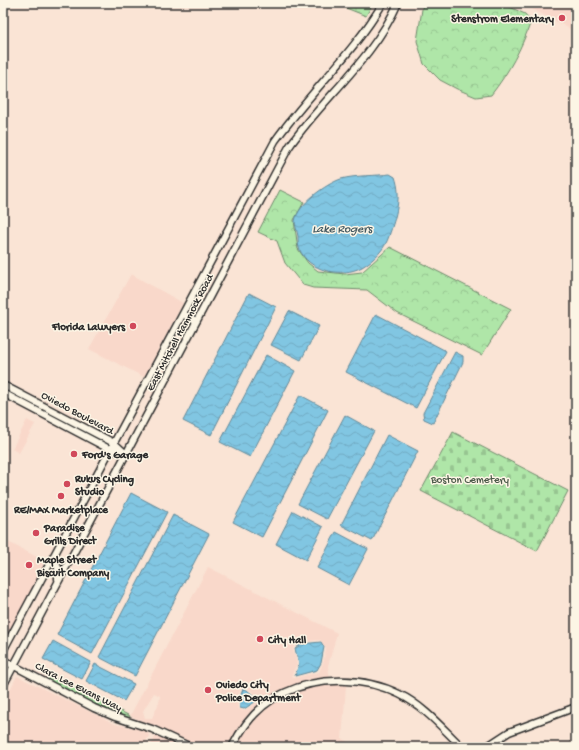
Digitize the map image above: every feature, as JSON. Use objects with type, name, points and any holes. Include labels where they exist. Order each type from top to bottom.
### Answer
[{"type":"street","name":"East Mitchell Hammock Road","points":[[3,651],[275,141],[289,121],[362,36],[383,3]]},
{"type":"street","name":"East Mitchell Hammock Road","points":[[3,686],[289,147],[302,129],[370,48],[398,3]]},
{"type":"street","points":[[184,314],[196,321]]},
{"type":"street","name":"Oviedo Boulevard","points":[[3,385],[114,443],[126,454]]},
{"type":"street","name":"Oviedo Boulevard","points":[[3,393],[111,450],[126,454]]},
{"type":"street","points":[[25,404],[29,398]]},
{"type":"street","points":[[51,560],[58,567],[57,583]]},
{"type":"street","name":"Clara Lee Evans Way","points":[[3,660],[94,708],[115,717],[152,729],[191,747]]},
{"type":"street","points":[[232,747],[242,728],[251,717],[265,705],[284,693],[309,685],[347,681],[378,686],[400,694],[421,708],[462,747]]},
{"type":"street","points":[[486,747],[509,732],[576,706]]},
{"type":"shaded area","name":"Stenstrom Elementary","points":[[521,3],[576,3],[576,32]]},
{"type":"shaded area","points":[[131,274],[183,303],[144,377],[89,349]]},
{"type":"shaded area","points":[[27,420],[35,424],[19,453],[12,449]]},
{"type":"shaded area","points":[[8,542],[41,559],[44,568],[3,646],[3,552]]},
{"type":"shaded area","points":[[208,567],[337,633],[328,666],[330,679],[291,687],[249,716],[240,727],[229,747],[196,747],[157,727],[130,716]],"holes":[[[320,640],[326,648],[323,663],[319,672],[294,678],[292,675],[297,664],[293,648],[300,642]],[[241,688],[248,688],[257,697],[256,703],[244,711],[238,709],[237,700]],[[154,693],[160,696],[159,703],[152,718],[145,718],[143,711]]]},
{"type":"shaded area","points":[[17,676],[115,724],[147,731],[149,736],[143,747],[3,747],[3,704]]},
{"type":"shaded area","points":[[333,684],[346,686],[342,739],[358,747],[348,747],[335,743],[322,747],[235,747],[244,730],[253,719],[274,701],[293,692]]},
{"type":"shaded area","points":[[156,736],[159,736],[181,747],[150,747]]},
{"type":"green space","points":[[343,3],[373,3],[366,16],[346,8]]},
{"type":"green space","points":[[423,3],[501,3],[525,14],[531,21],[514,60],[504,78],[491,95],[476,97],[457,89],[440,80],[424,64],[417,41]]},
{"type":"green space","points":[[280,190],[304,202],[294,220],[298,249],[308,263],[318,271],[345,274],[362,272],[390,247],[511,309],[482,355],[397,313],[367,290],[313,288],[303,285],[285,263],[277,241],[258,232]]},
{"type":"green space","name":"Boston Cemetery","points":[[453,432],[568,491],[537,551],[421,491]]},
{"type":"green space","points":[[49,675],[130,716],[129,719],[95,705],[47,680]]},
{"type":"water","name":"Lake Rogers","points":[[390,174],[395,177],[397,184],[397,206],[394,221],[387,241],[378,254],[362,267],[345,272],[326,271],[310,263],[303,256],[298,244],[295,221],[301,208],[321,190],[341,179]]},
{"type":"water","points":[[249,293],[276,307],[211,435],[183,421]]},
{"type":"water","points":[[289,311],[319,326],[301,360],[271,345]]},
{"type":"water","points":[[376,314],[446,351],[416,408],[346,372]]},
{"type":"water","points":[[455,352],[463,356],[463,362],[433,423],[424,419],[423,413]]},
{"type":"water","points":[[266,355],[295,371],[250,457],[220,442]]},
{"type":"water","points":[[300,395],[328,410],[262,537],[233,522]]},
{"type":"water","points":[[345,415],[374,431],[327,519],[298,504]]},
{"type":"water","points":[[387,435],[418,451],[372,541],[341,525]]},
{"type":"water","points":[[131,493],[167,512],[92,654],[57,635]]},
{"type":"water","points":[[293,511],[323,527],[306,560],[276,544]]},
{"type":"water","points":[[173,515],[209,534],[135,676],[99,657]]},
{"type":"water","points":[[336,532],[368,549],[349,585],[317,568]]},
{"type":"water","points":[[53,641],[91,662],[82,679],[43,659]]},
{"type":"water","points":[[321,642],[324,647],[321,663],[317,670],[295,676],[299,664],[295,649],[301,644]]},
{"type":"water","points":[[95,664],[134,684],[124,701],[86,681]]},
{"type":"water","points":[[243,689],[247,690],[255,697],[255,702],[244,709],[240,708],[239,700]]},
{"type":"place","name":"Stenstrom Elementary","points":[[562,18]]},
{"type":"place","name":"Florida Lawyers","points":[[133,326]]},
{"type":"place","name":"Ford's Garage","points":[[74,454]]},
{"type":"place","name":"Rukus Cycling Studio","points":[[67,484]]},
{"type":"place","name":"RE/MAX Marketplace","points":[[61,496]]},
{"type":"place","name":"Paradise Grills Direct","points":[[36,533]]},
{"type":"place","name":"Maple Street Biscuit Company","points":[[29,565]]},
{"type":"place","name":"City Hall","points":[[260,639]]},
{"type":"place","name":"Oviedo City Police Department","points":[[208,690]]}]
